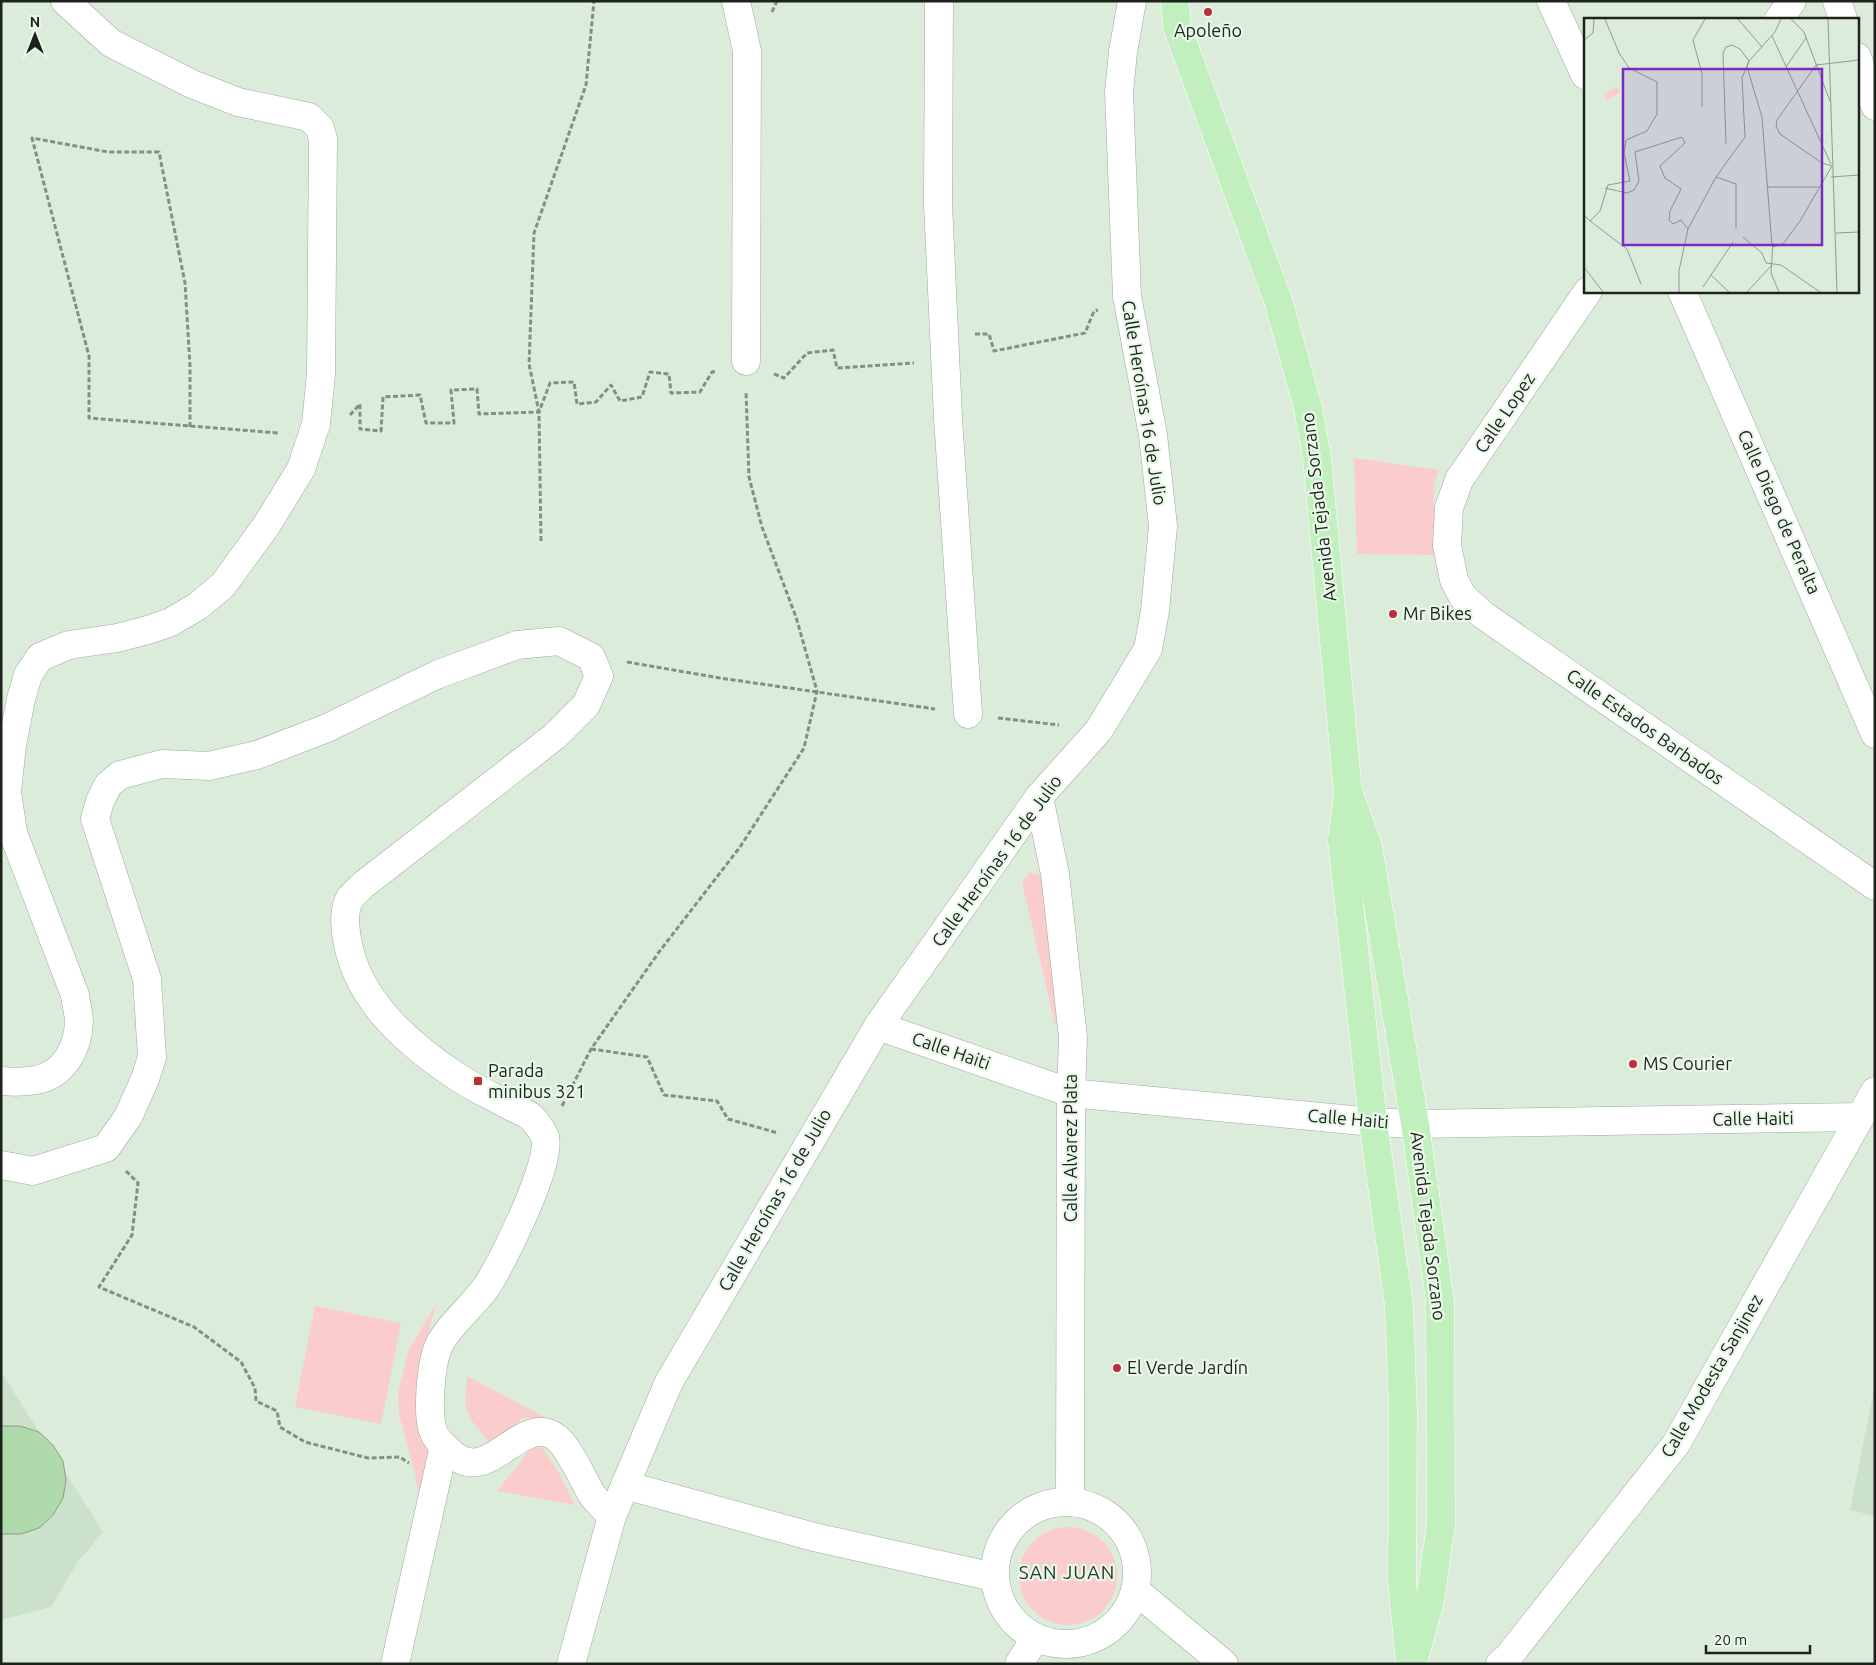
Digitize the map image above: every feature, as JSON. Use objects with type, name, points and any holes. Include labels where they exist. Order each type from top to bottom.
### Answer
[{"type":"main road","name":"Avenida Tejada Sorzano","points":[[1175,1],[1177,27],[1279,303],[1308,408],[1316,457],[1348,793],[1342,840],[1373,1122],[1399,1305],[1403,1412],[1402,1580],[1412,1664]]},
{"type":"main road","name":"Avenida Tejada Sorzano","points":[[1348,793],[1368,846],[1415,1124],[1440,1301],[1442,1524],[1430,1601],[1412,1664]]},
{"type":"street","points":[[1,1081],[38,1080],[56,1071],[68,1061],[76,1042],[79,1022],[75,995],[13,834],[7,792],[12,745],[28,675],[40,657],[69,645],[117,638],[171,622],[198,606],[223,585],[266,526],[301,469],[314,430],[322,374],[322,139],[320,128],[309,117],[238,102],[192,84],[111,43],[65,1]]},
{"type":"street","points":[[736,1],[747,51],[746,361]]},
{"type":"street","points":[[939,1],[938,204],[945,362],[968,714]]},
{"type":"street","name":"Calle Heroínas 16 de Julio","points":[[572,1664],[612,1516],[668,1382],[878,1026],[1040,797],[1099,730],[1148,649],[1156,611],[1163,526],[1153,435],[1127,296],[1119,92],[1123,52],[1132,1]]},
{"type":"street","points":[[1551,1],[1584,73]]},
{"type":"street","points":[[1780,18],[1792,1]]},
{"type":"street","points":[[1837,1],[1843,18]]},
{"type":"street","points":[[1858,60],[1875,106]]},
{"type":"street","name":"Calle Lopez","points":[[1447,545],[1449,508],[1459,480],[1587,292]]},
{"type":"street","name":"Calle Diego de Peralta","points":[[1682,292],[1875,734]]},
{"type":"street","name":"Calle Estados Barbados","points":[[1447,545],[1454,580],[1463,597],[1483,615],[1875,886]]},
{"type":"street","points":[[1,1165],[33,1171],[106,1148],[128,1117],[145,1079],[152,1057],[147,978],[95,818],[108,784],[120,775],[162,764],[209,766],[257,755],[327,728],[436,675],[517,645],[559,641],[591,657],[598,676],[586,705],[555,736],[362,885],[349,900],[344,919],[350,954],[367,994],[395,1028],[434,1061],[462,1080],[532,1118],[545,1138],[544,1161],[511,1245],[486,1288],[440,1344],[431,1376],[430,1401],[433,1433],[456,1457],[469,1463],[488,1459],[531,1433],[548,1433],[560,1441],[594,1498],[612,1516]]},
{"type":"street","name":"Calle Alvarez Plata","points":[[1040,797],[1055,874],[1072,1027],[1070,1502]]},
{"type":"street","name":"Calle Haiti","points":[[878,1026],[1071,1093],[1373,1122],[1415,1124],[1860,1117]]},
{"type":"street","name":"Calle Modesta Sanjinez","points":[[1500,1664],[1509,1656],[1676,1444],[1875,1091]]},
{"type":"street","points":[[395,1664],[444,1446]]},
{"type":"street","points":[[625,1485],[814,1537],[994,1576]]},
{"type":"street","points":[[1070,1502],[1090,1506],[1109,1516],[1124,1531],[1136,1557],[1138,1570],[1136,1592],[1128,1610],[1114,1627],[1097,1638],[1076,1644],[1055,1644],[1035,1638],[1017,1626],[1004,1608],[996,1589],[994,1576],[1000,1547],[1009,1531],[1020,1518],[1036,1509],[1053,1503],[1070,1502]]},
{"type":"street","points":[[1136,1592],[1224,1664]]},
{"type":"street","points":[[1019,1664],[1035,1638]]},
{"type":"path","points":[[541,540],[538,412],[529,364],[534,233],[586,85],[594,1]]},
{"type":"path","points":[[190,427],[190,366],[185,283],[159,152],[108,152],[32,138],[89,356],[89,418],[190,427],[314,430],[345,420],[360,404],[360,429],[381,431],[383,397],[420,396],[426,423],[454,423],[451,390],[477,389],[479,414],[538,412]]},
{"type":"path","points":[[538,412],[550,383],[574,382],[577,404],[596,402],[611,385],[620,401],[642,397],[650,372],[668,374],[671,393],[700,392],[712,372],[746,361],[784,378],[807,354],[833,350],[837,368],[945,362],[967,356],[967,334],[990,334],[994,351],[1085,333],[1094,312],[1127,296]]},
{"type":"path","points":[[545,1138],[591,1049],[658,952],[740,847],[804,748],[817,691],[796,617],[762,527],[749,477],[746,361]]},
{"type":"path","points":[[591,657],[968,714],[1099,730]]},
{"type":"path","points":[[591,1049],[647,1057],[664,1095],[717,1101],[728,1119],[809,1141]]},
{"type":"path","points":[[106,1148],[138,1183],[132,1235],[99,1287],[194,1327],[242,1362],[255,1388],[256,1401],[277,1411],[280,1428],[305,1442],[368,1458],[400,1457],[436,1482]]},
{"type":"shaded area","points":[[1354,458],[1439,470],[1434,485],[1434,555],[1357,554]]},
{"type":"shaded area","points":[[1030,872],[1050,878],[1066,1020],[1055,1024],[1022,882]]},
{"type":"shaded area","points":[[436,1304],[425,1346],[437,1446],[421,1507],[415,1474],[399,1414],[398,1392],[409,1350]]},
{"type":"shaded area","points":[[315,1306],[401,1323],[381,1424],[295,1407]]},
{"type":"shaded area","points":[[1,1372],[103,1532],[77,1563],[51,1607],[1,1620]]},
{"type":"shaded area","points":[[467,1376],[546,1418],[522,1418],[503,1437],[487,1440],[472,1421],[465,1404]]},
{"type":"shaded area","points":[[1875,1384],[1875,1516],[1850,1510]]},
{"type":"shaded area","points":[[533,1446],[542,1448],[557,1469],[575,1505],[497,1491]]},
{"type":"shaded area","points":[[1068,1527],[1087,1531],[1103,1541],[1113,1557],[1117,1576],[1113,1595],[1103,1611],[1087,1621],[1068,1625],[1049,1621],[1033,1611],[1023,1595],[1019,1576],[1023,1557],[1033,1541],[1049,1531]]},
{"type":"building","points":[[1,1426],[20,1426],[39,1432],[53,1445],[63,1461],[66,1480],[63,1498],[53,1515],[39,1528],[21,1534],[1,1534]]},
{"type":"place","name":"Apoleño","points":[[1208,12]]},
{"type":"place","name":"Mr Bikes","points":[[1393,614]]},
{"type":"place","name":"MS Courier","points":[[1633,1064]]},
{"type":"place","name":"Parada minibus 321","points":[[478,1081]]},
{"type":"place","name":"El Verde Jardín","points":[[1117,1368]]},
{"type":"district","name":"SAN JUAN","points":[[1067,1572]]}]
